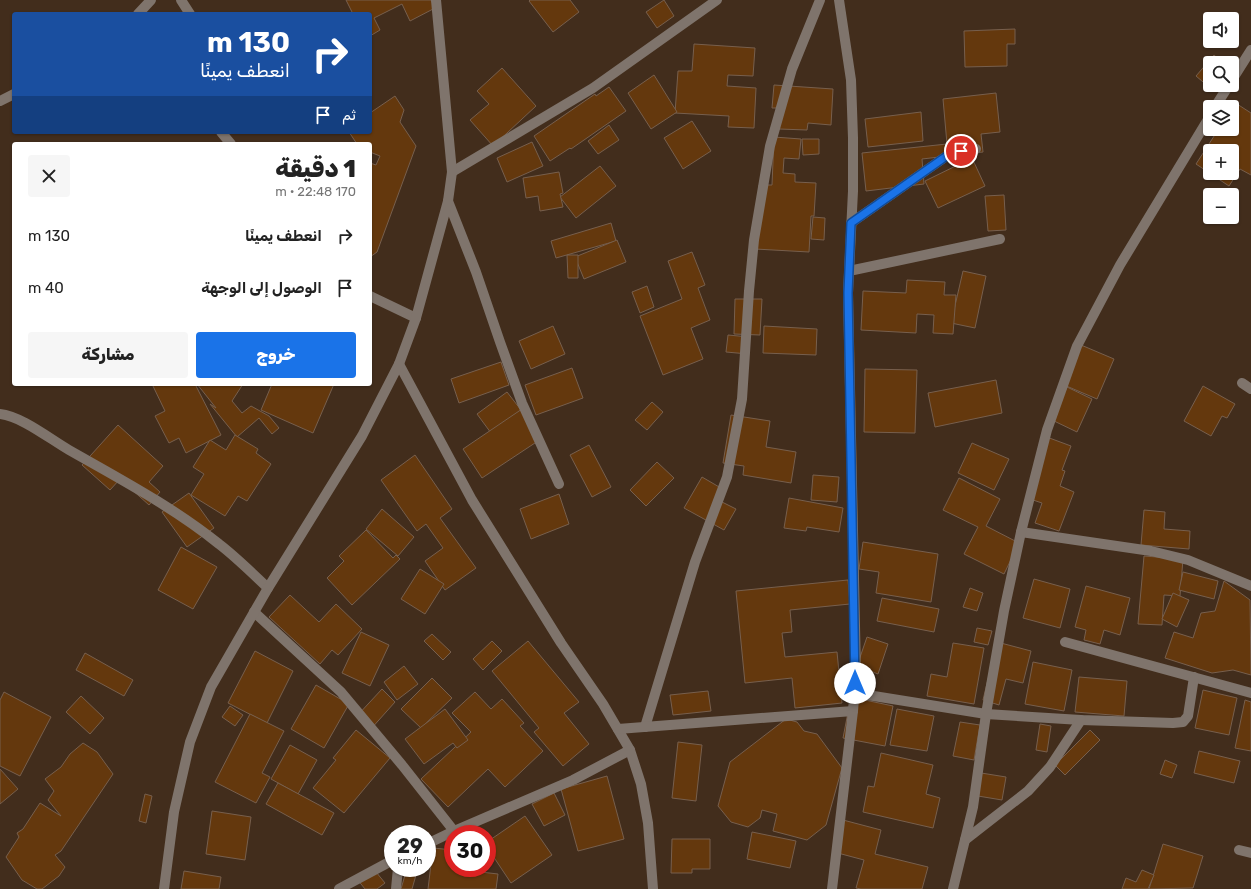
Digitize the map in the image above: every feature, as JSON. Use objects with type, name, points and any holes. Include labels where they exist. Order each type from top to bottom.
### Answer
[{"type":"street","points":[[140,12],[151,0]]},
{"type":"street","points":[[181,0],[189,12]]},
{"type":"street","points":[[164,889],[174,812],[190,742],[211,687],[268,588],[362,436],[399,364],[416,318],[448,201],[452,172],[436,0]]},
{"type":"street","points":[[452,172],[593,88],[717,0]]},
{"type":"street","points":[[645,727],[695,562],[727,477],[742,399],[753,248],[770,146],[792,69],[820,0]]},
{"type":"street","points":[[832,889],[855,693],[848,293],[853,138],[850,80],[839,0]]},
{"type":"street","points":[[1239,69],[1251,50]]},
{"type":"street","points":[[0,101],[12,95]]},
{"type":"street","points":[[953,889],[973,808],[986,714],[1004,611],[1021,532],[1047,430],[1077,346],[1120,265],[1203,128]]},
{"type":"street","points":[[223,134],[229,142]]},
{"type":"street","points":[[851,223],[948,155],[976,149]]},
{"type":"street","points":[[448,201],[476,272],[522,402],[559,484]]},
{"type":"street","points":[[849,271],[1000,239]]},
{"type":"street","points":[[372,297],[416,318]]},
{"type":"street","points":[[399,364],[472,500],[561,643],[603,704],[630,750],[641,784],[648,823],[653,889]]},
{"type":"street","points":[[0,414],[8,415],[31,427],[119,478],[191,524],[219,544],[268,588]]},
{"type":"street","points":[[1021,532],[1151,550],[1188,560],[1251,586]]},
{"type":"street","points":[[254,612],[341,692],[402,765],[449,825]]},
{"type":"street","points":[[1065,642],[1251,693]]},
{"type":"street","points":[[855,693],[986,714],[1081,720],[1173,723],[1183,722],[1188,716],[1194,677]]},
{"type":"street","points":[[618,729],[853,711]]},
{"type":"street","points":[[965,840],[1028,790],[1050,767],[1081,720]]},
{"type":"street","points":[[468,825],[573,780],[630,750]]},
{"type":"street","points":[[1239,850],[1251,853]]},
{"type":"street","points":[[339,889],[384,865]]},
{"type":"street","points":[[396,889],[397,877]]},
{"type":"building","points":[[346,0],[431,0],[435,8],[410,21],[402,4],[374,18],[380,30],[372,35],[372,12],[352,12]]},
{"type":"building","points":[[570,0],[579,12],[553,32],[529,1]]},
{"type":"building","points":[[664,0],[674,16],[657,28],[646,12]]},
{"type":"building","points":[[1015,29],[1015,44],[1007,44],[1007,66],[965,67],[964,31]]},
{"type":"building","points":[[694,44],[755,48],[753,76],[728,75],[727,86],[756,88],[754,128],[728,127],[729,116],[675,113],[678,71],[692,71]]},
{"type":"building","points":[[502,68],[536,106],[493,146],[470,120],[489,104],[477,91]]},
{"type":"building","points":[[1203,68],[1203,82],[1196,76]]},
{"type":"building","points":[[654,75],[677,112],[651,129],[628,93]]},
{"type":"building","points":[[774,85],[833,89],[831,125],[808,123],[807,130],[779,129],[780,108],[772,108]]},
{"type":"building","points":[[609,87],[626,111],[571,149],[570,148],[550,161],[534,136],[595,94],[596,96]]},
{"type":"building","points":[[996,93],[1000,132],[981,134],[983,152],[922,159],[924,184],[866,191],[862,153],[947,144],[943,99]]},
{"type":"building","points":[[395,96],[404,110],[400,122],[416,146],[377,252],[372,256],[372,164],[376,165],[380,156],[372,153],[372,142],[356,142],[350,134],[372,134],[372,112]]},
{"type":"building","points":[[1239,105],[1251,113],[1251,175],[1240,169],[1239,171],[1239,144],[1209,144],[1214,136],[1239,136]]},
{"type":"building","points":[[921,112],[923,141],[868,147],[865,119]]},
{"type":"building","points":[[692,121],[711,151],[683,169],[664,138]]},
{"type":"building","points":[[609,125],[619,140],[598,154],[588,141]]},
{"type":"building","points":[[774,137],[801,139],[799,159],[784,158],[783,173],[795,174],[795,182],[816,183],[814,216],[811,216],[809,252],[755,249],[759,185],[772,185]]},
{"type":"building","points":[[802,139],[819,139],[819,154],[803,155]]},
{"type":"building","points":[[532,142],[543,166],[507,182],[497,158]]},
{"type":"building","points":[[1203,153],[1203,169],[1196,164]]},
{"type":"building","points":[[972,158],[985,186],[938,208],[925,181]]},
{"type":"building","points":[[600,166],[616,186],[576,218],[560,197]]},
{"type":"building","points":[[559,172],[563,193],[560,194],[563,207],[540,211],[538,196],[526,198],[523,178]]},
{"type":"building","points":[[1220,180],[1233,180],[1229,186]]},
{"type":"building","points":[[1004,195],[1006,230],[988,231],[985,196]]},
{"type":"building","points":[[813,217],[825,218],[824,240],[811,239]]},
{"type":"building","points":[[611,223],[616,241],[556,258],[551,241]]},
{"type":"building","points":[[617,240],[626,262],[584,279],[575,257]]},
{"type":"building","points":[[692,252],[705,285],[698,288],[710,320],[691,328],[703,359],[663,375],[640,316],[682,299],[668,261]]},
{"type":"building","points":[[567,255],[578,255],[578,278],[568,278]]},
{"type":"building","points":[[963,271],[986,276],[975,328],[951,323]]},
{"type":"building","points":[[907,280],[945,282],[944,295],[956,295],[953,334],[933,333],[934,315],[917,314],[916,333],[861,330],[863,291],[906,293]]},
{"type":"building","points":[[647,286],[654,307],[640,313],[632,292]]},
{"type":"building","points":[[735,299],[762,299],[760,335],[734,334]]},
{"type":"building","points":[[553,326],[565,354],[531,369],[519,341]]},
{"type":"building","points":[[764,326],[817,329],[816,355],[763,353]]},
{"type":"building","points":[[728,335],[749,337],[748,354],[726,352]]},
{"type":"building","points":[[1081,345],[1114,359],[1097,399],[1064,385]]},
{"type":"building","points":[[501,362],[509,385],[459,403],[451,379]]},
{"type":"building","points":[[572,368],[583,398],[536,415],[525,385]]},
{"type":"building","points":[[865,369],[917,370],[915,433],[864,432]]},
{"type":"building","points":[[996,380],[1002,413],[935,427],[928,393]]},
{"type":"building","points":[[153,386],[196,386],[221,435],[186,453],[179,438],[169,443],[155,416],[165,411]]},
{"type":"building","points":[[199,386],[242,386],[232,401],[242,413],[251,406],[269,416],[279,428],[272,434],[259,418],[237,437],[210,404],[216,408]]},
{"type":"building","points":[[271,386],[333,386],[313,433],[261,410]]},
{"type":"building","points":[[1203,386],[1235,404],[1227,418],[1222,416],[1211,436],[1184,421]]},
{"type":"building","points":[[1067,387],[1092,399],[1077,432],[1052,420]]},
{"type":"building","points":[[507,392],[521,410],[491,433],[477,414]]},
{"type":"building","points":[[652,402],[663,412],[647,430],[635,420]]},
{"type":"building","points":[[522,409],[541,439],[482,478],[463,449]]},
{"type":"building","points":[[731,415],[770,421],[766,447],[796,452],[791,483],[743,475],[744,466],[723,463]]},
{"type":"building","points":[[118,425],[163,466],[149,482],[160,492],[149,505],[120,479],[110,490],[82,465]]},
{"type":"building","points":[[235,435],[258,449],[256,453],[271,464],[247,501],[238,496],[225,516],[191,495],[204,474],[193,467],[210,440],[226,450]]},
{"type":"building","points":[[1044,436],[1071,446],[1062,470],[1065,471],[1060,486],[1074,492],[1059,531],[1035,523],[1042,503],[1027,498]]},
{"type":"building","points":[[972,443],[1009,459],[994,490],[958,473]]},
{"type":"building","points":[[589,445],[611,487],[592,497],[570,455]]},
{"type":"building","points":[[415,455],[452,509],[440,518],[476,568],[445,590],[425,561],[443,548],[426,524],[417,531],[381,480]]},
{"type":"building","points":[[657,462],[674,478],[646,506],[630,490]]},
{"type":"building","points":[[813,475],[839,477],[837,502],[811,500]]},
{"type":"building","points":[[702,477],[726,491],[720,501],[736,509],[724,530],[684,508]]},
{"type":"building","points":[[959,478],[1000,499],[986,526],[1019,543],[1004,574],[964,554],[978,527],[943,510]]},
{"type":"building","points":[[189,493],[214,528],[187,547],[162,512]]},
{"type":"building","points":[[559,494],[569,524],[531,539],[520,509]]},
{"type":"building","points":[[789,498],[843,508],[839,532],[807,527],[806,531],[784,528]]},
{"type":"building","points":[[382,509],[414,537],[398,556],[366,529]]},
{"type":"building","points":[[1144,510],[1165,512],[1164,529],[1190,531],[1189,549],[1141,545]]},
{"type":"building","points":[[366,530],[393,558],[396,555],[400,559],[352,605],[327,578],[344,561],[339,556]]},
{"type":"building","points":[[863,542],[938,554],[931,602],[876,593],[879,572],[859,569]]},
{"type":"building","points":[[181,547],[217,567],[193,609],[158,590]]},
{"type":"building","points":[[1144,556],[1183,559],[1180,596],[1164,595],[1162,625],[1138,624]]},
{"type":"building","points":[[420,569],[444,584],[425,614],[401,599]]},
{"type":"building","points":[[1183,572],[1218,581],[1214,599],[1179,590]]},
{"type":"building","points":[[1034,579],[1070,589],[1060,628],[1023,618]]},
{"type":"building","points":[[848,580],[850,604],[790,610],[792,632],[782,633],[785,657],[837,652],[842,703],[795,708],[792,678],[745,683],[736,591]]},
{"type":"building","points":[[1224,581],[1250,600],[1251,675],[1233,670],[1212,673],[1165,658],[1174,632],[1193,638],[1201,613],[1215,611]]},
{"type":"building","points":[[1086,586],[1130,598],[1120,635],[1104,630],[1100,644],[1084,640],[1086,630],[1075,627]]},
{"type":"building","points":[[970,588],[983,593],[977,611],[963,607]]},
{"type":"building","points":[[1173,593],[1189,600],[1177,627],[1162,619]]},
{"type":"building","points":[[290,595],[319,622],[336,604],[362,629],[338,655],[332,650],[320,664],[269,617]]},
{"type":"building","points":[[882,598],[939,609],[934,632],[877,621]]},
{"type":"building","points":[[977,628],[992,631],[988,645],[974,642]]},
{"type":"building","points":[[361,632],[389,645],[370,686],[342,673]]},
{"type":"building","points":[[432,634],[451,652],[443,660],[424,641]]},
{"type":"building","points":[[867,637],[888,644],[878,674],[857,666]]},
{"type":"building","points":[[492,641],[502,651],[483,670],[473,659]]},
{"type":"building","points":[[528,641],[579,702],[564,713],[589,744],[563,766],[534,732],[539,728],[492,671]]},
{"type":"building","points":[[997,642],[1031,651],[1023,683],[1006,679],[999,705],[983,700]]},
{"type":"building","points":[[953,643],[984,648],[974,704],[927,696],[931,674],[947,677]]},
{"type":"building","points":[[255,651],[293,671],[267,723],[228,703]]},
{"type":"building","points":[[85,653],[133,680],[124,696],[76,670]]},
{"type":"building","points":[[1033,662],[1072,670],[1064,711],[1025,704]]},
{"type":"building","points":[[404,666],[418,684],[397,700],[384,682]]},
{"type":"building","points":[[1079,677],[1127,681],[1124,716],[1075,712]]},
{"type":"building","points":[[432,678],[452,698],[421,728],[401,709]]},
{"type":"building","points":[[316,685],[349,704],[324,748],[291,729]]},
{"type":"building","points":[[382,689],[395,702],[370,730],[356,717]]},
{"type":"building","points":[[1203,690],[1237,698],[1229,735],[1195,728]]},
{"type":"building","points":[[708,691],[711,711],[673,715],[670,695]]},
{"type":"building","points":[[4,692],[51,717],[20,776],[0,766],[0,700]]},
{"type":"building","points":[[475,692],[491,709],[502,699],[524,723],[520,726],[543,751],[505,787],[488,769],[448,807],[421,779],[471,732],[452,713]]},
{"type":"building","points":[[81,696],[104,718],[90,734],[66,712]]},
{"type":"building","points":[[851,697],[893,706],[885,746],[843,738]]},
{"type":"building","points":[[1245,700],[1251,702],[1251,751],[1235,748]]},
{"type":"building","points":[[230,706],[243,715],[235,726],[222,717]]},
{"type":"building","points":[[445,709],[468,740],[457,748],[453,743],[424,764],[405,739]]},
{"type":"building","points":[[897,709],[934,716],[927,751],[890,745]]},
{"type":"building","points":[[250,714],[284,731],[262,773],[270,777],[256,803],[215,782]]},
{"type":"building","points":[[786,719],[797,722],[804,731],[817,734],[842,768],[826,825],[807,840],[773,831],[777,814],[762,810],[760,818],[748,827],[731,822],[718,806],[730,762]]},
{"type":"building","points":[[960,722],[980,725],[974,760],[953,756]]},
{"type":"building","points":[[1040,724],[1051,726],[1047,752],[1036,750]]},
{"type":"building","points":[[356,730],[390,758],[344,813],[313,788],[336,760],[333,758]]},
{"type":"building","points":[[1090,730],[1100,740],[1065,775],[1055,765]]},
{"type":"building","points":[[678,742],[702,745],[696,801],[672,798]]},
{"type":"building","points":[[83,743],[97,752],[113,774],[61,851],[55,855],[65,867],[59,876],[42,889],[37,889],[22,880],[6,857],[19,837],[17,833],[23,829],[40,803],[61,816],[48,800],[54,791],[45,779],[61,767],[70,754]]},
{"type":"building","points":[[290,745],[317,760],[298,794],[271,779]]},
{"type":"building","points":[[1199,751],[1240,761],[1234,783],[1194,773]]},
{"type":"building","points":[[881,753],[933,765],[926,794],[940,798],[933,828],[863,812],[868,786],[874,787]]},
{"type":"building","points":[[1165,760],[1177,765],[1172,778],[1160,774]]},
{"type":"building","points":[[0,769],[18,789],[0,804]]},
{"type":"building","points":[[975,772],[1006,777],[1002,800],[972,795]]},
{"type":"building","points":[[607,776],[624,839],[578,851],[561,789]]},
{"type":"building","points":[[278,783],[334,813],[322,835],[266,804]]},
{"type":"building","points":[[554,793],[565,815],[544,826],[532,804]]},
{"type":"building","points":[[145,794],[152,796],[146,823],[139,821]]},
{"type":"building","points":[[212,811],[251,817],[245,860],[206,854]]},
{"type":"building","points":[[525,816],[552,855],[511,883],[496,860],[496,836]]},
{"type":"building","points":[[843,820],[881,830],[875,854],[928,867],[922,889],[856,888],[864,860],[834,852]]},
{"type":"building","points":[[752,832],[796,841],[790,868],[747,859]]},
{"type":"building","points":[[672,839],[710,839],[710,869],[692,869],[692,873],[671,873]]},
{"type":"building","points":[[1163,844],[1203,856],[1193,888],[1149,889]]},
{"type":"building","points":[[436,848],[444,849],[444,877],[496,877],[496,874],[498,874],[496,889],[428,889],[429,877],[436,877]]},
{"type":"building","points":[[372,867],[385,883],[377,889],[365,889],[357,879]]},
{"type":"building","points":[[1142,870],[1154,875],[1148,889],[1122,889],[1126,878],[1136,882]]},
{"type":"building","points":[[184,871],[221,877],[219,889],[181,889]]},
{"type":"building","points":[[404,877],[415,877],[412,889],[401,889]]},
{"type":"route","points":[[855,683],[855,612],[848,293],[851,223],[948,155],[961,151]]}]
